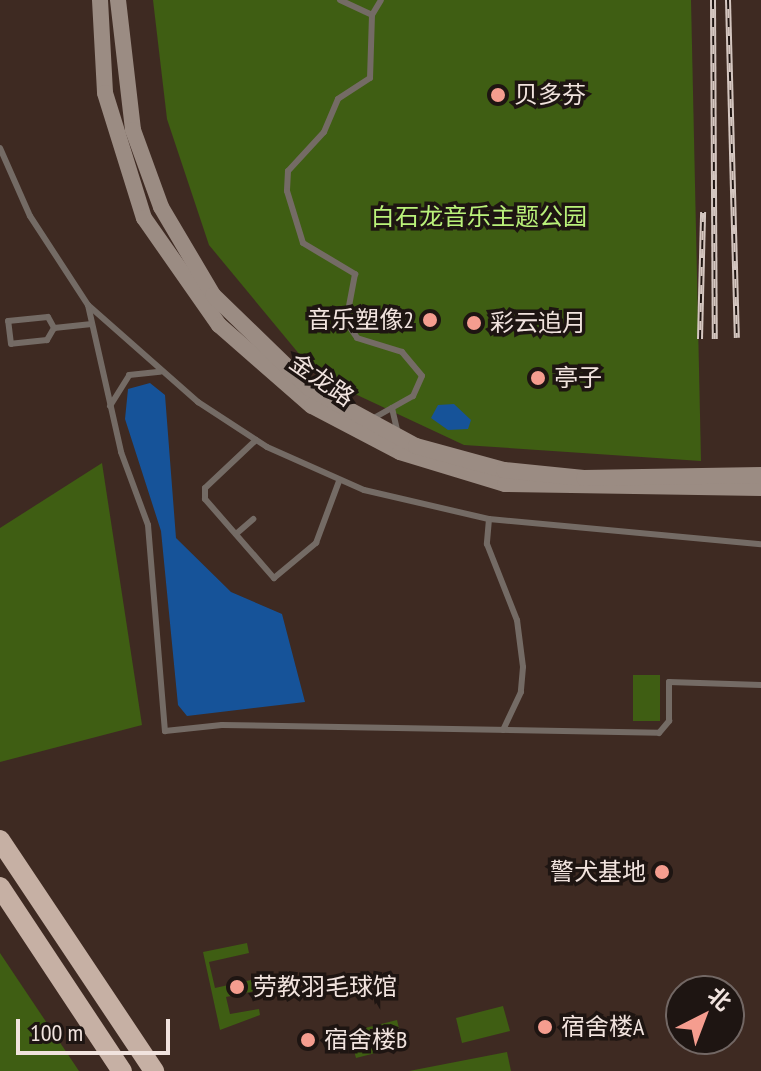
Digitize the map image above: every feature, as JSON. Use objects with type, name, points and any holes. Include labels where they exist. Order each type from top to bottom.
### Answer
[{"type":"highway","points":[[0,840],[154,1071]]},
{"type":"highway","points":[[0,887],[122,1071]]},
{"type":"main road","name":"金龙路","points":[[100,0],[105,93],[144,218],[209,313],[312,406],[400,452],[505,484],[604,491],[761,488]]},
{"type":"main road","name":"金龙路","points":[[118,0],[133,130],[178,242],[259,347],[360,420],[405,442],[472,463],[557,477],[761,475]]},
{"type":"lane","points":[[340,0],[372,15]]},
{"type":"lane","points":[[360,420],[392,408],[418,392],[420,370],[402,352],[357,338],[346,322],[355,274],[303,243],[287,191],[288,171],[324,132],[338,99],[370,78],[372,15],[381,0]]},
{"type":"lane","points":[[0,148],[30,216],[88,305],[160,372],[256,440],[339,481],[489,519],[761,544]]},
{"type":"lane","points":[[88,305],[109,407],[148,525],[165,731],[222,725],[659,733],[669,721],[669,682],[761,685]]},
{"type":"lane","points":[[48,317],[54,328],[47,340],[11,344],[8,321],[48,317]]},
{"type":"lane","points":[[54,328],[92,324]]},
{"type":"lane","points":[[109,407],[129,375],[160,372]]},
{"type":"lane","points":[[392,408],[405,442]]},
{"type":"lane","points":[[256,440],[205,488],[205,499],[274,578],[316,543],[339,481]]},
{"type":"lane","points":[[236,534],[253,519]]},
{"type":"lane","points":[[489,519],[487,544],[517,620],[523,667],[521,692],[503,730]]},
{"type":"green space","name":"白石龙音乐主题公园","points":[[153,0],[691,0],[701,461],[464,445],[340,387],[300,355],[209,245],[167,119]]},
{"type":"green space","points":[[102,463],[142,725],[0,762],[0,528]]},
{"type":"green space","points":[[633,675],[660,675],[660,721],[633,721]]},
{"type":"green space","name":"劳教羽毛球馆","points":[[247,943],[249,953],[209,962],[215,988],[251,980],[254,986],[255,991],[226,997],[230,1014],[259,1009],[260,1015],[220,1030],[203,952]]},
{"type":"green space","points":[[0,953],[79,1071],[0,1071]]},
{"type":"green space","points":[[503,1006],[510,1031],[462,1043],[456,1018]]},
{"type":"green space","points":[[397,1020],[403,1046],[356,1058],[349,1032]]},
{"type":"green space","points":[[507,1052],[511,1071],[409,1071]]},
{"type":"water","points":[[150,383],[165,395],[176,538],[231,592],[282,614],[305,702],[187,716],[178,705],[161,531],[125,419],[128,389]]},
{"type":"water","points":[[454,404],[471,420],[468,429],[448,430],[431,418],[438,405]]},
{"type":"railway","points":[[713,0],[715,339]]},
{"type":"railway","points":[[728,0],[737,338]]},
{"type":"railway","points":[[700,339],[703,212]]},
{"type":"place","name":"贝多芬","points":[[498,95]]},
{"type":"place","name":"音乐塑像2","points":[[430,320]]},
{"type":"place","name":"彩云追月","points":[[474,323]]},
{"type":"place","name":"亭子","points":[[538,378]]},
{"type":"place","name":"警犬基地","points":[[662,872]]},
{"type":"place","name":"劳教羽毛球馆","points":[[237,987]]},
{"type":"place","name":"宿舍楼A","points":[[545,1027]]},
{"type":"place","name":"宿舍楼B","points":[[308,1040]]}]
